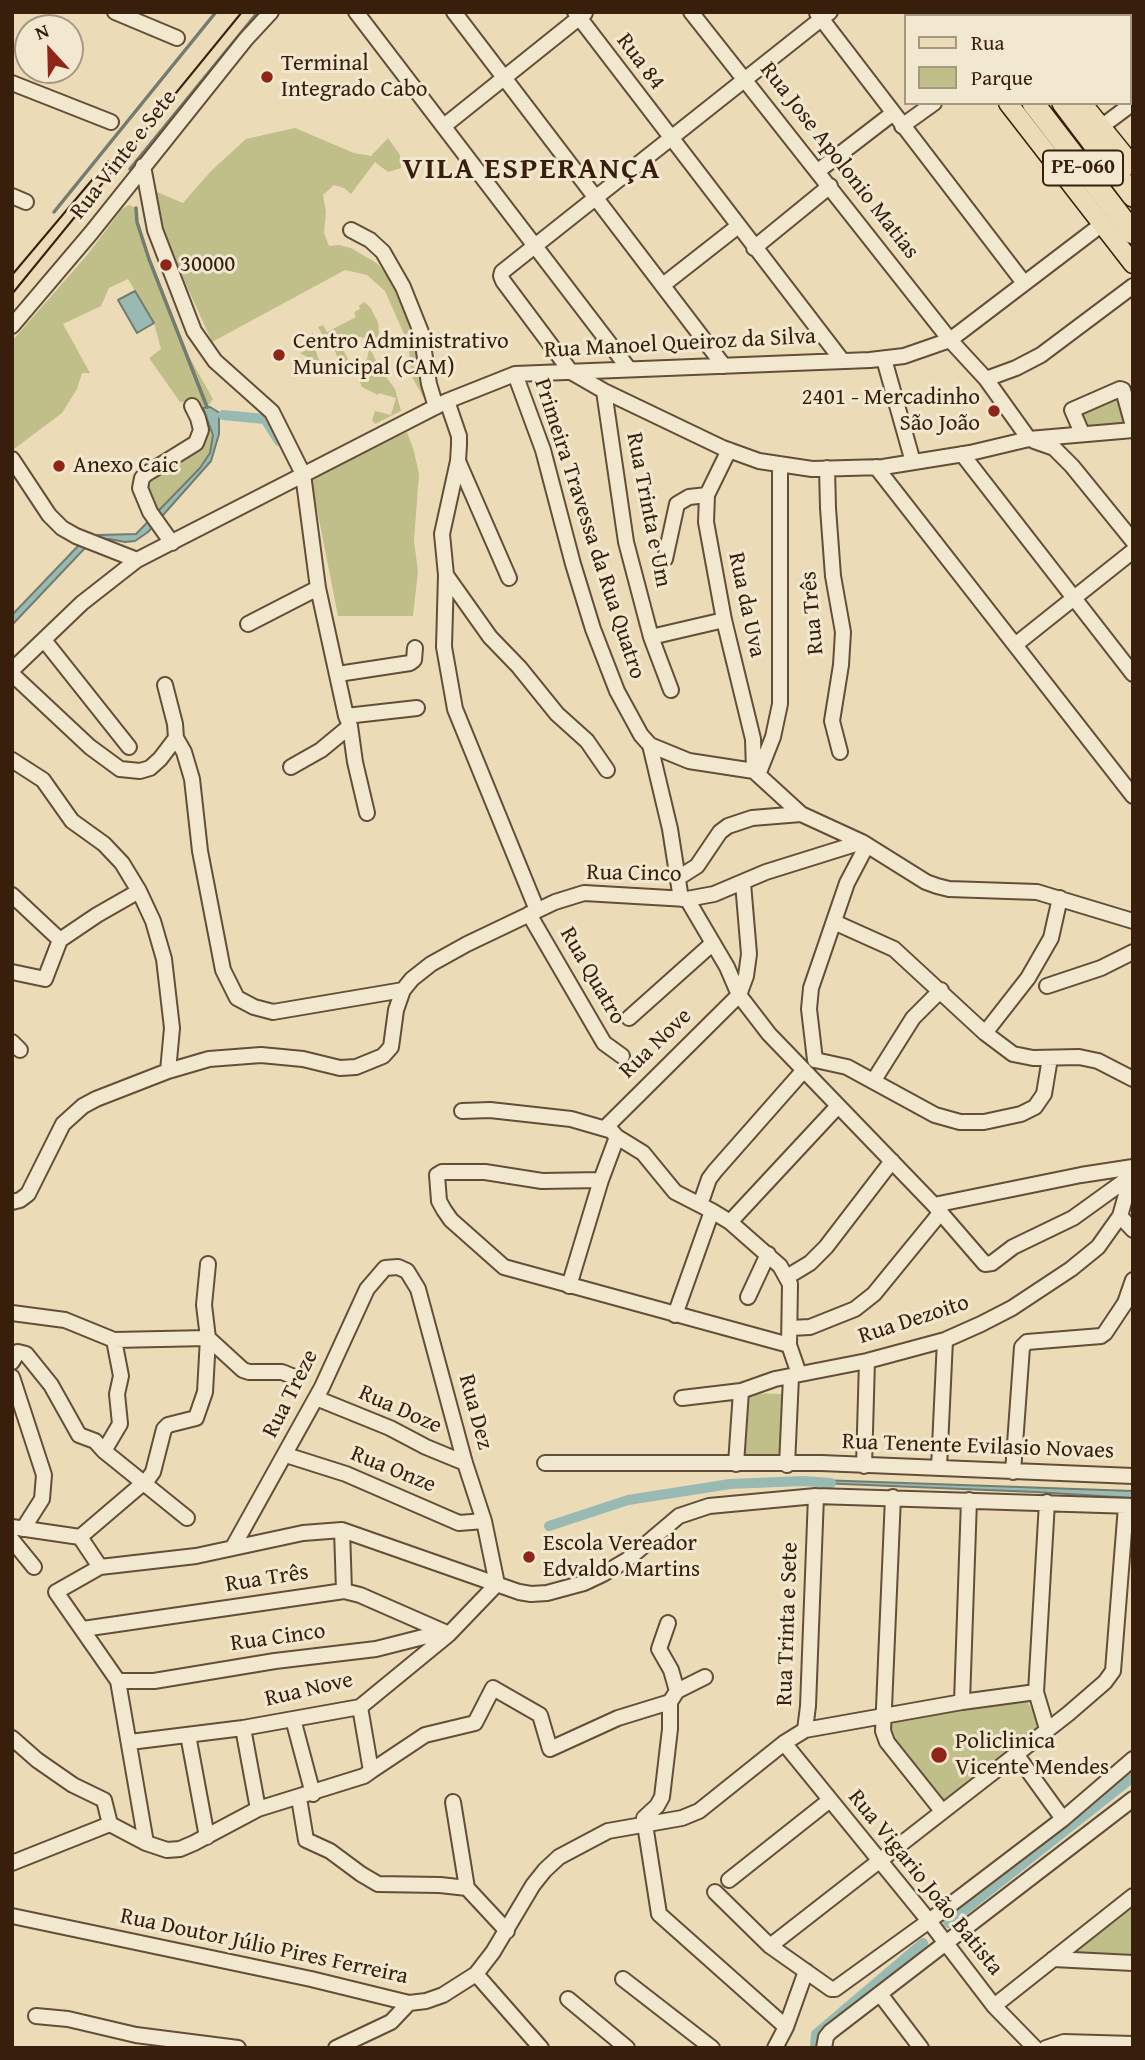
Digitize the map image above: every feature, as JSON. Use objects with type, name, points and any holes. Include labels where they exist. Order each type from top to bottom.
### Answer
[{"type":"highway","name":"PE-060","points":[[1035,105],[1133,233]]},
{"type":"highway","name":"PE-060","points":[[1065,105],[1133,196]]},
{"type":"main road","name":"PE-060","points":[[1010,105],[1133,264]]},
{"type":"main road","name":"PE-060","points":[[1084,105],[1133,166]]},
{"type":"street","points":[[115,12],[177,38]]},
{"type":"street","name":"Rua Vinte e Sete","points":[[12,326],[98,224],[246,39],[271,12]]},
{"type":"street","points":[[356,12],[629,369],[617,375],[608,393]]},
{"type":"street","points":[[454,12],[724,366]]},
{"type":"street","name":"Rua Jose Apolonio Matias","points":[[691,12],[950,340],[986,379],[1029,439]]},
{"type":"street","points":[[444,126],[580,14]]},
{"type":"street","name":"Rua 84","points":[[580,14],[670,139],[841,359]]},
{"type":"street","points":[[1024,283],[892,114],[822,14],[746,79],[502,272],[502,279],[570,372],[608,393],[729,450],[780,465],[876,467],[913,462],[1029,439],[1077,434],[1133,428],[1123,390],[1072,411],[1077,434],[1069,451],[1072,466]]},
{"type":"street","points":[[12,83],[111,122]]},
{"type":"street","points":[[902,127],[931,105]]},
{"type":"street","points":[[1101,127],[1130,105]]},
{"type":"street","points":[[818,172],[892,114]]},
{"type":"street","points":[[143,166],[155,230],[194,331],[215,361],[272,412],[303,474],[318,587],[367,813]]},
{"type":"street","points":[[754,248],[830,186]]},
{"type":"street","name":"Rua Manoel Queiroz da Silva","points":[[12,672],[82,603],[137,560],[442,404],[515,373],[884,359],[929,349],[950,340],[1101,225]]},
{"type":"street","points":[[663,285],[737,227]]},
{"type":"street","points":[[351,230],[370,240],[383,252],[403,287],[421,332],[429,384],[458,436],[458,461],[509,578]]},
{"type":"street","points":[[986,379],[1041,355],[1133,286]]},
{"type":"street","points":[[884,359],[913,462]]},
{"type":"street","name":"Primeira Travessa da Rua Quatro","points":[[515,373],[543,450],[593,629],[617,691],[641,735],[650,745]]},
{"type":"street","name":"Rua Trinta e Um","points":[[608,393],[626,542],[652,636],[671,690]]},
{"type":"street","points":[[172,543],[141,495],[142,478],[196,443],[201,430],[192,406]]},
{"type":"street","points":[[1029,439],[1054,448],[1133,541]]},
{"type":"street","name":"Rua da Uva","points":[[729,450],[707,495],[706,522],[724,620],[753,739],[756,773]]},
{"type":"street","points":[[961,454],[1133,674]]},
{"type":"street","points":[[12,459],[49,515],[62,528],[115,553],[137,560]]},
{"type":"street","name":"Rua Quatro","points":[[458,461],[442,534],[446,575],[444,647],[455,709],[533,912],[604,1043],[622,1056]]},
{"type":"street","points":[[756,773],[773,737],[780,704],[780,465]]},
{"type":"street","points":[[876,467],[1133,796]]},
{"type":"street","name":"Rua Três","points":[[827,468],[833,576],[843,632],[832,720],[840,752]]},
{"type":"street","points":[[665,559],[677,504],[689,496],[707,495]]},
{"type":"street","points":[[1015,645],[1133,551]]},
{"type":"street","points":[[115,553],[119,565],[118,574]]},
{"type":"street","points":[[446,575],[478,623],[519,667],[557,714],[587,741],[607,769]]},
{"type":"street","points":[[248,624],[318,587]]},
{"type":"street","points":[[652,636],[724,620]]},
{"type":"street","points":[[44,640],[129,747]]},
{"type":"street","points":[[338,674],[410,663],[414,660],[415,648]]},
{"type":"street","points":[[12,672],[90,747],[120,769],[140,771],[150,768],[176,737]]},
{"type":"street","points":[[12,1202],[28,1194],[45,1163],[58,1130],[70,1116],[96,1099],[167,1071],[209,1059],[261,1055],[303,1059],[340,1068],[356,1067],[383,1056],[390,1046],[396,1010],[403,990],[273,1012],[254,1007],[237,998],[223,970],[200,850],[192,779],[184,752],[176,737],[166,684]]},
{"type":"street","points":[[292,767],[321,750],[348,721],[417,708]]},
{"type":"street","points":[[650,745],[689,761],[756,773],[801,814],[865,844],[937,886],[950,889],[1037,892],[1133,921]]},
{"type":"street","points":[[650,745],[684,899],[727,967],[738,995],[771,1037],[809,1068],[838,1106],[938,1209],[985,1264],[992,1263],[1013,1247],[1073,1218],[1124,1182]]},
{"type":"street","points":[[12,760],[43,780],[72,821],[104,844],[122,863],[139,891],[153,921],[164,959],[172,1028],[167,1071]]},
{"type":"street","points":[[678,878],[697,866],[720,832],[728,826],[752,818],[801,814]]},
{"type":"street","points":[[675,1315],[706,1208],[709,1179],[809,1068],[811,988],[847,883],[865,844]]},
{"type":"street","name":"Rua Cinco","points":[[403,990],[431,964],[533,912],[584,893],[684,899],[714,894],[766,872],[865,844]]},
{"type":"street","points":[[738,995],[746,976],[749,954],[743,883]]},
{"type":"street","points":[[12,972],[45,979],[60,940],[139,891]]},
{"type":"street","points":[[12,895],[60,940]]},
{"type":"street","points":[[985,1033],[1028,978],[1051,938],[1060,898]]},
{"type":"street","points":[[834,922],[894,949],[985,1033],[1013,1054],[1032,1058],[1079,1057],[1098,1061],[1133,1079]]},
{"type":"street","points":[[629,1018],[713,943]]},
{"type":"street","points":[[1048,986],[1101,968],[1133,953]]},
{"type":"street","points":[[874,1080],[913,1018],[941,990]]},
{"type":"street","name":"Rua Nove","points":[[569,1286],[601,1180],[611,1131],[738,995]]},
{"type":"street","points":[[809,1068],[847,1067],[935,1115],[960,1122],[984,1122],[1021,1114],[1035,1107],[1044,1094],[1050,1058]]},
{"type":"street","points":[[730,1222],[838,1106]]},
{"type":"street","points":[[461,1111],[490,1110],[571,1119],[611,1131],[643,1153],[675,1192],[730,1222],[780,1266],[790,1284],[789,1345],[795,1375],[787,1465]]},
{"type":"street","points":[[787,1277],[810,1263],[826,1247],[892,1161]]},
{"type":"street","points":[[790,1328],[810,1327],[855,1308],[874,1294],[938,1209],[1081,1175],[1133,1168]]},
{"type":"street","name":"Rua Dezoito","points":[[682,1398],[741,1391],[795,1375],[867,1361],[945,1340],[1012,1308],[1071,1269],[1098,1247],[1120,1216],[1133,1168]]},
{"type":"street","points":[[601,1180],[542,1181],[485,1172],[442,1172],[437,1175],[439,1201],[451,1220],[495,1261],[513,1271],[789,1345]]},
{"type":"street","points":[[1120,1216],[1133,1230]]},
{"type":"street","points":[[748,1297],[768,1254]]},
{"type":"street","points":[[16,1532],[80,1537],[144,1483],[153,1472],[164,1429],[173,1423],[196,1418],[205,1392],[208,1338],[204,1305],[208,1264]]},
{"type":"street","name":"Rua Treze","points":[[233,1547],[316,1398],[366,1289],[376,1275],[391,1266]]},
{"type":"street","name":"Rua Dez","points":[[391,1266],[407,1271],[418,1289],[465,1463],[484,1521],[497,1584]]},
{"type":"street","points":[[1013,1472],[1022,1347],[1027,1342],[1101,1336],[1125,1303],[1133,1280]]},
{"type":"street","points":[[12,1313],[65,1320],[114,1340],[208,1338],[243,1370],[282,1372],[297,1378]]},
{"type":"street","points":[[104,1451],[120,1424],[117,1394],[121,1376],[114,1340]]},
{"type":"street","points":[[939,1468],[945,1340]]},
{"type":"street","points":[[12,1362],[18,1352],[26,1354],[51,1385],[79,1435],[95,1441],[187,1518]]},
{"type":"street","points":[[864,1466],[867,1361]]},
{"type":"street","points":[[12,1377],[44,1475],[42,1499],[16,1532]]},
{"type":"street","points":[[736,1464],[741,1391]]},
{"type":"street","name":"Rua Doze","points":[[316,1398],[465,1463]]},
{"type":"street","name":"Rua Onze","points":[[286,1455],[346,1474],[459,1523],[484,1521]]},
{"type":"street","name":"Rua Tenente Evilasio Novaes","points":[[545,1463],[821,1463],[1133,1476]]},
{"type":"street","points":[[146,1843],[118,1681],[56,1592],[100,1567],[196,1556],[303,1533],[342,1530],[531,1594],[547,1593],[584,1583],[603,1574],[627,1560],[664,1527],[692,1510],[709,1506],[816,1496],[1129,1506],[1113,1671],[1096,1690],[770,1946]]},
{"type":"street","name":"Rua Trinta e Sete","points":[[784,1742],[804,1730],[808,1706],[816,1496]]},
{"type":"street","points":[[893,1497],[883,1731],[887,1742],[942,1811]]},
{"type":"street","points":[[962,1702],[969,1500]]},
{"type":"street","points":[[1047,1502],[1036,1692],[1047,1729]]},
{"type":"street","points":[[342,1530],[344,1591]]},
{"type":"street","points":[[16,1532],[34,1566]]},
{"type":"street","points":[[80,1537],[100,1567]]},
{"type":"street","name":"Rua Nove","points":[[130,1742],[243,1728],[360,1707],[446,1633],[497,1584]]},
{"type":"street","name":"Rua Três","points":[[83,1629],[344,1591],[360,1595],[446,1633]]},
{"type":"street","points":[[668,1623],[659,1649],[671,1670],[673,1697],[662,1797],[657,1806],[645,1816],[659,1914],[786,2027]]},
{"type":"street","name":"Rua Cinco","points":[[118,1681],[154,1681],[275,1661],[376,1649],[446,1633]]},
{"type":"street","points":[[12,1738],[73,1786],[104,1800],[110,1824],[146,1843],[167,1850],[180,1849],[258,1809],[364,1776],[425,1735],[475,1723],[493,1688],[540,1715],[550,1749],[673,1697],[705,1678]]},
{"type":"street","points":[[804,1730],[1036,1692]]},
{"type":"street","points":[[360,1707],[371,1771]]},
{"type":"street","points":[[293,1719],[306,1796],[306,1840],[330,1851],[378,1884],[467,1888]]},
{"type":"street","points":[[243,1728],[258,1809]]},
{"type":"street","points":[[188,1735],[207,1837]]},
{"type":"street","name":"Rua Doutor Júlio Pires Ferreira","points":[[12,1916],[311,1979],[409,2003],[426,2001],[443,1995],[476,1974],[507,1931],[533,1885],[559,1857],[608,1831],[682,1818],[699,1811],[784,1742]]},
{"type":"street","name":"Rua Vigario João Batista","points":[[784,1742],[994,2006],[1035,2048]]},
{"type":"street","points":[[1016,1754],[1063,1819]]},
{"type":"street","points":[[715,1892],[770,1946],[833,1989],[929,1921],[1063,1819],[1133,1759]]},
{"type":"street","points":[[825,2044],[830,2032],[1133,1798]]},
{"type":"street","points":[[729,1880],[830,1800]]},
{"type":"street","points":[[453,1802],[467,1888],[507,1931]]},
{"type":"street","points":[[12,1863],[110,1824]]},
{"type":"street","points":[[994,2006],[1133,1896]]},
{"type":"street","points":[[1053,1959],[1133,1963]]},
{"type":"street","points":[[775,2048],[786,2027],[806,1971]]},
{"type":"street","points":[[476,1974],[541,2048]]},
{"type":"street","points":[[623,1979],[712,2048]]},
{"type":"street","points":[[880,1994],[921,2048]]},
{"type":"street","points":[[568,1999],[627,2048]]},
{"type":"street","points":[[336,2048],[391,2022],[409,2003]]},
{"type":"street","points":[[36,2016],[68,2019],[134,2042],[238,2048]]},
{"type":"street","points":[[1046,2048],[1064,2042],[1133,2044]]},
{"type":"green space","points":[[1039,105],[1052,105],[1133,210],[1133,226]]},
{"type":"green space","points":[[295,128],[354,153],[371,156],[388,138],[400,155],[401,168],[388,172],[375,162],[351,194],[334,185],[323,195],[326,212],[324,233],[329,246],[351,248],[378,264],[401,293],[425,379],[447,401],[425,412],[425,400],[412,377],[408,343],[385,291],[367,275],[345,270],[212,342],[158,222],[155,197],[157,192],[183,203],[211,171],[246,139]]},
{"type":"green space","points":[[129,205],[136,208],[137,222],[149,259],[178,337],[213,399],[207,407],[217,440],[210,463],[158,514],[146,493],[147,481],[201,448],[206,427],[193,401],[180,402],[149,358],[161,349],[154,323],[128,279],[109,288],[101,306],[63,324],[90,373],[82,373],[77,389],[62,413],[14,449],[12,446],[12,341],[88,254],[122,209]]},
{"type":"green space","points":[[364,302],[378,322],[379,333],[370,349],[395,389],[401,411],[375,424],[372,420],[375,411],[391,415],[396,398],[379,393],[378,395],[362,387],[358,378],[371,371],[367,364],[362,363],[367,359],[369,349],[365,338],[354,336],[345,341],[343,349],[348,360],[340,363],[331,342],[327,343],[318,327],[323,325],[327,332],[356,317],[354,312],[360,309],[359,306]]},
{"type":"green space","points":[[313,333],[319,345],[315,347],[323,364],[321,365],[300,353],[311,348],[306,337]]},
{"type":"green space","points":[[1123,384],[1133,423],[1077,428],[1070,410]]},
{"type":"green space","points":[[407,432],[419,474],[414,541],[418,571],[413,616],[338,616],[311,479]]},
{"type":"green space","points":[[744,1393],[784,1394],[782,1455],[742,1454]]},
{"type":"green space","points":[[1025,1698],[1041,1724],[939,1806],[883,1733],[888,1721]]},
{"type":"green space","points":[[1133,1899],[1133,1957],[1073,1952]]},
{"type":"water","points":[[135,291],[154,323],[137,333],[118,300]]},
{"type":"water","points":[[210,407],[223,415],[219,418],[219,434],[211,461],[148,532],[135,541],[109,539],[84,549],[12,625],[12,615],[78,546],[98,535],[136,534],[200,468],[210,453],[213,435],[203,408]]},
{"type":"water","points":[[819,1480],[1133,1491],[1133,1498],[819,1483]]},
{"type":"waterway","points":[[54,212],[216,12]]},
{"type":"waterway","points":[[130,169],[258,12]]},
{"type":"waterway","points":[[136,208],[137,222],[149,259],[207,407]]},
{"type":"waterway","points":[[223,415],[265,419],[279,441]]},
{"type":"waterway","points":[[549,1526],[628,1500],[730,1484],[803,1481],[831,1483]]},
{"type":"waterway","points":[[948,1923],[1133,1777]]},
{"type":"waterway","points":[[815,2048],[816,2034],[923,1943]]},
{"type":"tram line","points":[[12,294],[242,12]]},
{"type":"tram line","points":[[12,275],[108,161]]},
{"type":"place","name":"Terminal Integrado Cabo","points":[[267,77]]},
{"type":"place","name":"30000","points":[[166,265]]},
{"type":"place","name":"Centro Administrativo Municipal (CAM)","points":[[279,355]]},
{"type":"place","name":"2401 - Mercadinho São João","points":[[994,411]]},
{"type":"place","name":"Anexo Caic","points":[[59,466]]},
{"type":"place","name":"Escola Vereador Edvaldo Martins","points":[[529,1557]]},
{"type":"place","name":"Policlinica Vicente Mendes","points":[[939,1755]]},
{"type":"district","name":"VILA ESPERANÇA","points":[[532,170]]}]
